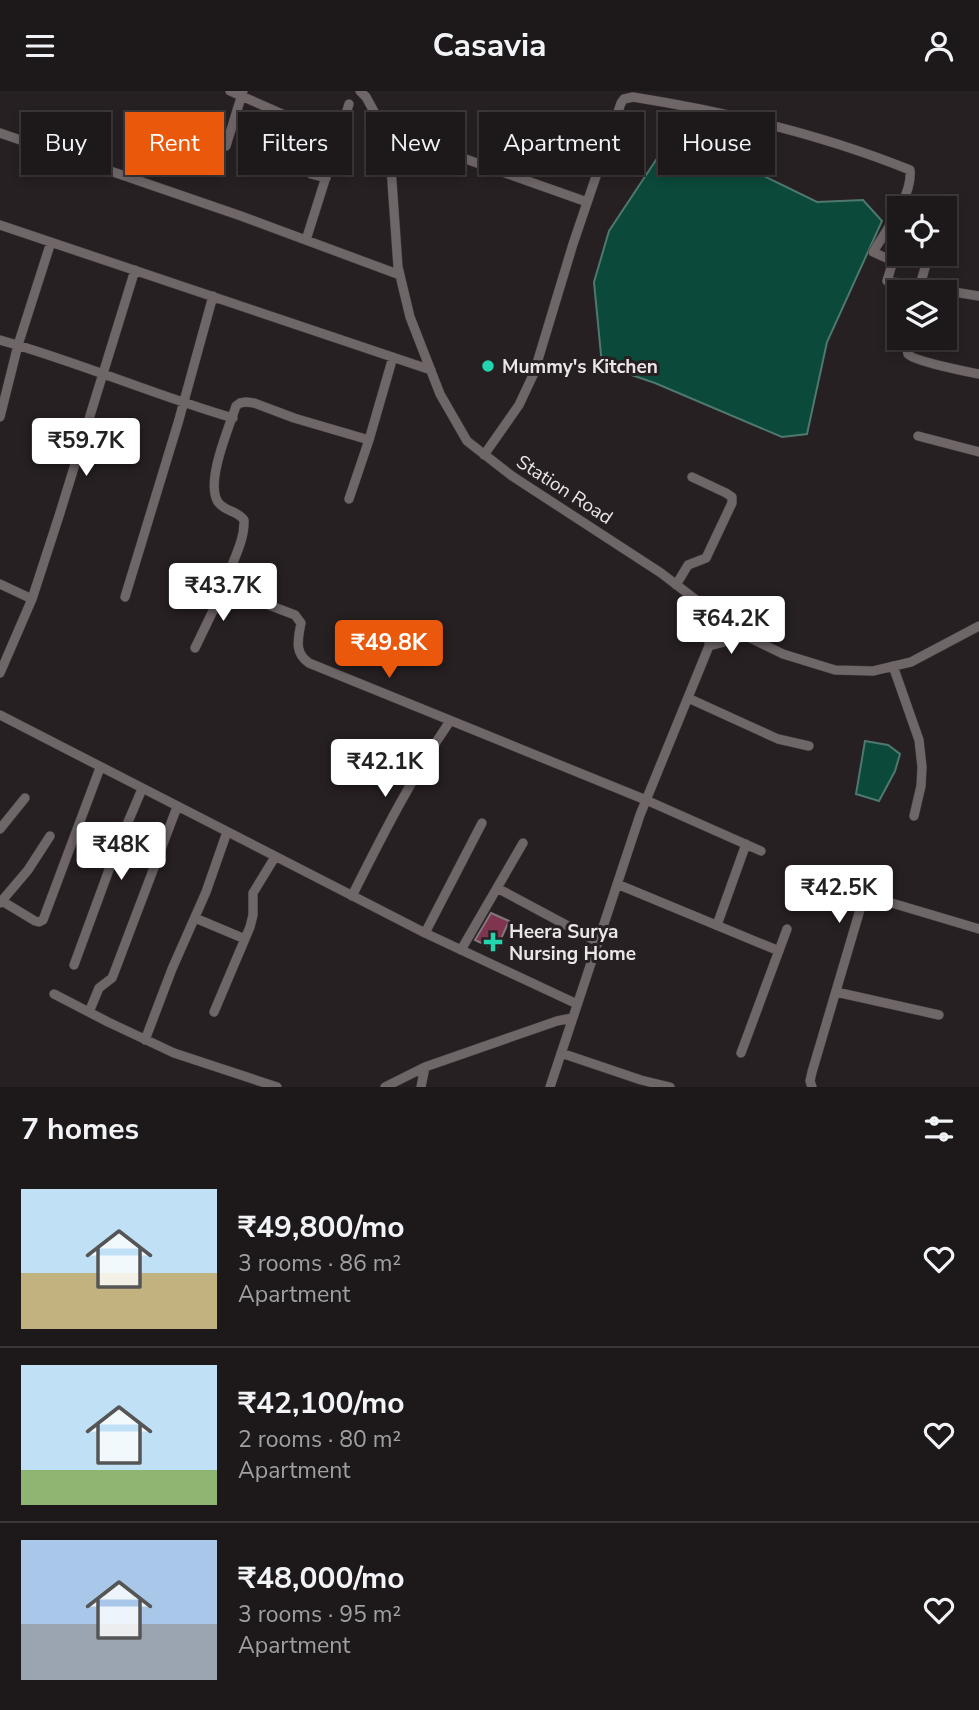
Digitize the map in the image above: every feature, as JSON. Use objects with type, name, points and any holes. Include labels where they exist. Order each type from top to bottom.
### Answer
[{"type":"street","points":[[230,91],[242,93],[281,112]]},
{"type":"street","name":"Station Road","points":[[360,91],[374,112]]},
{"type":"street","points":[[226,146],[242,93]]},
{"type":"street","points":[[484,455],[519,405],[534,373],[586,202],[624,99],[633,97],[690,106],[760,122],[837,143],[910,170],[909,184],[903,201],[873,252],[893,261],[887,280]]},
{"type":"street","points":[[347,112],[349,104]]},
{"type":"street","points":[[0,134],[215,207],[400,275]]},
{"type":"street","points":[[465,159],[586,202]]},
{"type":"street","points":[[315,175],[326,178]]},
{"type":"street","points":[[306,240],[327,175]]},
{"type":"street","name":"Station Road","points":[[393,175],[400,275],[410,317],[440,394],[467,441],[484,455],[676,585],[738,632],[783,654],[835,670],[873,671],[911,662],[979,626]]},
{"type":"street","points":[[0,225],[431,370]]},
{"type":"street","points":[[0,417],[18,345],[51,242]]},
{"type":"street","points":[[0,673],[32,599],[135,270]]},
{"type":"street","points":[[957,293],[979,296]]},
{"type":"street","points":[[125,597],[213,296]]},
{"type":"street","points":[[0,340],[103,373],[183,404],[233,418]]},
{"type":"street","points":[[907,350],[910,356],[979,374]]},
{"type":"street","points":[[349,499],[393,357]]},
{"type":"street","points":[[195,648],[225,586],[244,526],[242,516],[224,509],[219,504],[214,489],[216,470],[236,406],[246,402],[369,440]]},
{"type":"street","points":[[918,436],[979,452]]},
{"type":"street","points":[[676,585],[688,565],[706,558],[732,503],[732,497],[726,493],[692,477]]},
{"type":"street","points":[[0,584],[32,599]]},
{"type":"street","points":[[225,586],[295,615],[301,623],[298,649],[301,658],[309,663],[646,800],[761,851]]},
{"type":"street","points":[[550,1087],[646,800],[709,646],[710,610]]},
{"type":"street","points":[[709,646],[747,636]]},
{"type":"street","points":[[892,666],[919,740],[922,767],[914,816]]},
{"type":"street","points":[[688,698],[778,739],[809,746]]},
{"type":"street","points":[[0,715],[425,933],[577,1004]]},
{"type":"street","points":[[352,896],[410,784],[450,722]]},
{"type":"street","points":[[50,836],[28,870],[1,902],[39,922],[43,920],[100,768]]},
{"type":"street","points":[[74,965],[142,789]]},
{"type":"street","points":[[0,829],[25,798]]},
{"type":"street","points":[[89,1012],[99,988],[112,978],[177,807]]},
{"type":"street","points":[[425,933],[482,823]]},
{"type":"street","points":[[145,1040],[206,892],[227,832]]},
{"type":"street","points":[[461,950],[523,843]]},
{"type":"street","points":[[717,925],[746,844]]},
{"type":"street","points":[[214,1012],[251,922],[253,893],[275,857]]},
{"type":"street","points":[[617,884],[779,951]]},
{"type":"street","points":[[497,888],[598,942]]},
{"type":"street","points":[[812,1087],[812,1072],[862,903],[867,899],[885,901],[979,929]]},
{"type":"street","points":[[195,918],[245,939]]},
{"type":"street","points":[[741,1053],[787,929]]},
{"type":"street","points":[[835,992],[939,1015]]},
{"type":"street","points":[[54,994],[174,1053],[276,1087]]},
{"type":"street","points":[[384,1087],[425,1067],[572,1018]]},
{"type":"street","points":[[561,1053],[670,1087]]},
{"type":"street","points":[[421,1087],[425,1067]]},
{"type":"shaded area","points":[[658,157],[658,175],[762,175],[817,202],[863,200],[882,221],[827,342],[807,434],[782,437],[655,383],[602,365],[594,282],[609,231]]},
{"type":"shaded area","points":[[865,741],[888,745],[900,754],[895,771],[879,801],[856,794]]},
{"type":"building","points":[[491,913],[509,921],[496,950],[475,940]]},
{"type":"place","name":"Mummy's Kitchen","points":[[488,366]]},
{"type":"place","name":"Heera Surya Nursing Home","points":[[493,942]]}]
